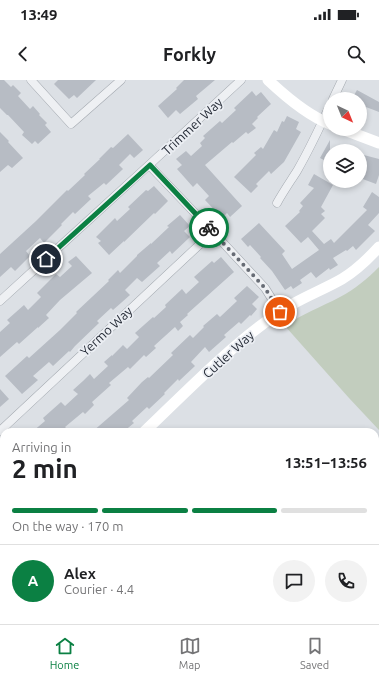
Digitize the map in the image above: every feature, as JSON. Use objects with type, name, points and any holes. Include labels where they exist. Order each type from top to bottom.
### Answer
[{"type":"street","points":[[31,80],[71,124],[121,80]]},
{"type":"street","name":"Trimmer Way","points":[[0,301],[241,80]]},
{"type":"street","points":[[268,80],[297,104],[323,121]]},
{"type":"street","points":[[336,92],[342,80]]},
{"type":"street","points":[[277,203],[323,128]]},
{"type":"street","points":[[360,136],[379,143]]},
{"type":"street","points":[[150,165],[265,288],[280,312]]},
{"type":"street","name":"Yermo Way","points":[[3,428],[213,232]]},
{"type":"street","name":"Cutler Way","points":[[148,428],[231,349],[252,332],[280,312],[305,297],[352,273],[379,247]]},
{"type":"green space","points":[[379,267],[379,428],[377,428],[349,398],[285,326],[351,291]]},
{"type":"building","points":[[0,80],[4,80],[11,87],[13,85],[21,93],[18,96],[30,109],[33,106],[47,123],[45,125],[51,132],[38,144],[35,141],[32,144],[22,135],[24,132],[0,108]]},
{"type":"building","points":[[58,80],[96,80],[77,98],[74,95],[69,99],[54,84]]},
{"type":"building","points":[[184,80],[215,80],[196,96],[198,99],[180,114],[176,110],[168,118],[158,106],[177,89],[176,88]]},
{"type":"building","points":[[252,91],[256,96],[261,92],[271,104],[252,124],[256,128],[248,134],[246,132],[233,143],[232,142],[205,165],[242,206],[230,217],[227,213],[222,218],[205,200],[209,196],[197,183],[193,187],[177,169],[182,165],[176,159],[186,151],[191,156],[202,146],[200,143],[205,138],[203,136],[220,121],[222,123],[236,110],[234,108]]},
{"type":"building","points":[[367,95],[379,102],[379,112],[367,107]]},
{"type":"building","points":[[287,116],[299,122],[296,129],[301,132],[284,162],[271,174],[269,171],[256,184],[258,186],[251,193],[234,177],[256,155],[254,153],[261,147],[263,149],[274,130],[277,132],[282,121],[284,122]]},
{"type":"building","points":[[0,132],[23,158],[12,168],[8,165],[0,172]]},
{"type":"building","points":[[128,134],[143,150],[134,158],[130,154],[119,165],[123,169],[106,185],[104,183],[88,196],[91,199],[75,214],[73,212],[44,243],[40,238],[26,251],[30,256],[15,271],[11,267],[0,277],[0,254],[67,190],[68,191],[85,175],[84,174],[111,147],[113,148]]},
{"type":"building","points":[[323,153],[323,160],[320,158]]},
{"type":"building","points":[[367,156],[379,159],[379,175],[376,184],[367,181]]},
{"type":"building","points":[[314,174],[323,179],[323,188],[331,188],[321,207],[325,211],[321,214],[325,218],[312,231],[324,244],[331,239],[334,243],[367,210],[363,207],[372,192],[379,197],[379,213],[368,225],[375,231],[356,250],[353,246],[347,251],[346,250],[333,258],[338,265],[330,270],[329,268],[316,278],[311,272],[300,280],[302,283],[293,289],[291,286],[285,290],[272,271],[260,258],[261,257],[250,245],[248,247],[241,239],[259,223],[285,251],[282,254],[292,269],[319,250],[308,237],[301,243],[285,226],[300,212],[299,211],[303,206],[300,203],[314,188],[308,185]]},
{"type":"building","points":[[154,186],[168,201],[109,255],[98,243],[101,241],[96,237],[115,218],[117,221],[130,209],[128,207],[146,190],[148,191]]},
{"type":"building","points":[[180,215],[190,226],[184,231],[190,237],[172,254],[170,251],[157,263],[160,266],[142,282],[137,278],[125,290],[130,295],[113,310],[111,308],[97,321],[99,323],[70,352],[69,351],[53,366],[49,362],[33,376],[38,380],[22,394],[5,376],[27,356],[29,358],[60,330],[118,270],[120,273]]},
{"type":"building","points":[[76,256],[92,273],[60,300],[46,315],[49,318],[19,344],[17,342],[0,357],[0,332],[10,323],[7,320],[24,305],[28,310],[41,297],[37,293],[56,274],[60,277],[72,266],[68,262]]},
{"type":"building","points":[[221,257],[234,272],[187,314],[188,315],[180,322],[183,326],[178,331],[175,327],[154,346],[156,348],[146,357],[144,355],[130,369],[128,367],[109,383],[111,385],[92,402],[94,405],[85,414],[83,412],[65,427],[66,428],[37,428],[45,421],[43,418],[61,402],[65,406],[78,394],[73,390],[90,374],[94,379],[108,366],[104,362],[123,345],[127,349],[139,337],[135,333],[166,307],[165,305],[182,289],[186,294],[199,282],[194,277],[212,261],[214,263]]},
{"type":"building","points":[[247,286],[259,297],[252,304],[257,309],[241,324],[239,322],[224,335],[226,337],[209,352],[205,347],[191,362],[195,366],[179,381],[178,379],[149,409],[147,407],[132,421],[134,423],[128,428],[97,428],[129,400],[127,398],[142,382],[148,377],[149,378],[173,355],[171,353],[190,335],[193,338],[204,327],[203,326],[217,314],[220,317],[237,301],[234,298]]},
{"type":"building","points":[[0,389],[9,399],[0,407]]},
{"type":"way so far","points":[[209,228],[265,288],[280,312]]},
{"type":"route","points":[[46,259],[150,165],[209,228]]}]
